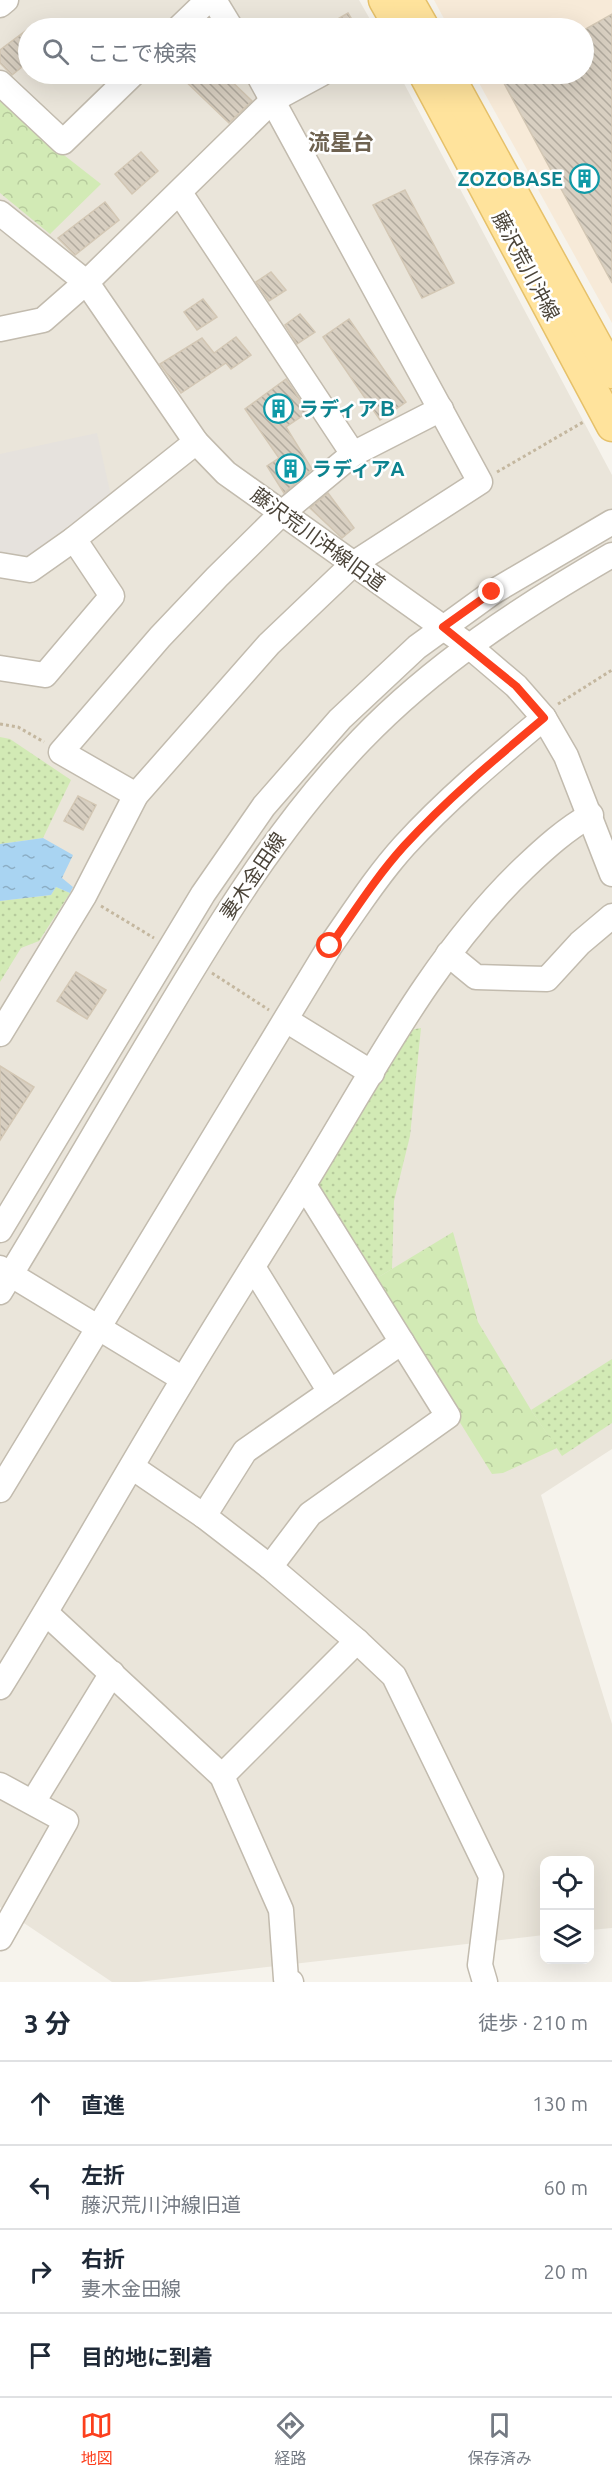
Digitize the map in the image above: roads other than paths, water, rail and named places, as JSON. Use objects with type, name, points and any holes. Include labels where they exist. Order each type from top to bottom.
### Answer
[{"type":"main road","points":[[384,0],[394,18]]},
{"type":"main road","points":[[408,0],[418,18]]},
{"type":"main road","name":"藤沢荒川沖線","points":[[429,84],[601,422]]},
{"type":"main road","name":"藤沢荒川沖線","points":[[453,84],[612,373]]},
{"type":"street","points":[[0,5],[6,0]]},
{"type":"street","points":[[189,18],[208,0]]},
{"type":"street","points":[[214,0],[225,18]]},
{"type":"street","points":[[0,82],[63,142],[123,84]]},
{"type":"street","points":[[0,1034],[84,896],[136,795],[269,644],[353,564],[480,482],[264,84]]},
{"type":"street","points":[[0,328],[43,320],[87,283],[273,100],[303,84]]},
{"type":"street","points":[[180,193],[353,454]]},
{"type":"street","name":"藤沢荒川沖線旧道","points":[[0,213],[87,283],[196,442],[226,473],[469,646],[547,714],[591,815],[612,874]]},
{"type":"street","points":[[136,795],[61,752],[160,637],[282,513],[353,454],[441,409]]},
{"type":"street","points":[[0,565],[30,570],[74,539],[196,442]]},
{"type":"street","name":"妻木金田線","points":[[0,1230],[203,894],[264,806],[340,719],[393,668],[443,627],[501,587],[612,522]]},
{"type":"street","points":[[0,668],[45,675],[112,596],[74,539]]},
{"type":"street","name":"妻木金田線","points":[[4,1278],[196,963],[282,831],[361,741],[409,694],[469,646],[551,590],[612,555]]},
{"type":"street","points":[[0,1490],[286,1020],[363,898],[403,847],[467,782],[547,714]]},
{"type":"street","points":[[0,1686],[46,1613],[183,1379],[304,1185],[410,1008],[448,954],[504,887],[545,848],[575,824],[591,815]]},
{"type":"street","points":[[448,954],[476,977],[547,979],[580,943],[612,916]]},
{"type":"street","points":[[286,1020],[372,1073]]},
{"type":"street","points":[[270,1567],[310,1514],[448,1416],[304,1185]]},
{"type":"street","points":[[253,1267],[330,1392]]},
{"type":"street","points":[[4,1278],[98,1327],[183,1379]]},
{"type":"street","points":[[204,1516],[245,1451],[402,1342]]},
{"type":"street","points":[[132,1467],[204,1516],[270,1567],[357,1641],[394,1676],[491,1876],[480,1965],[485,1982]]},
{"type":"street","points":[[46,1613],[222,1776],[282,1910],[286,1980],[291,1982]]},
{"type":"street","points":[[222,1776],[357,1641]]},
{"type":"street","points":[[33,1802],[112,1672]]},
{"type":"street","points":[[0,1785],[66,1821],[0,1938]]},
{"type":"water","points":[[43,838],[73,855],[62,878],[73,887],[70,893],[56,887],[51,895],[0,901],[0,844]]},
{"type":"place","name":"ZOZOBASE","points":[[584,179]]},
{"type":"place","name":"ラディアＢ","points":[[278,409]]},
{"type":"place","name":"ラディアA","points":[[291,469]]},
{"type":"district","name":"流星台","points":[[341,142]]}]
